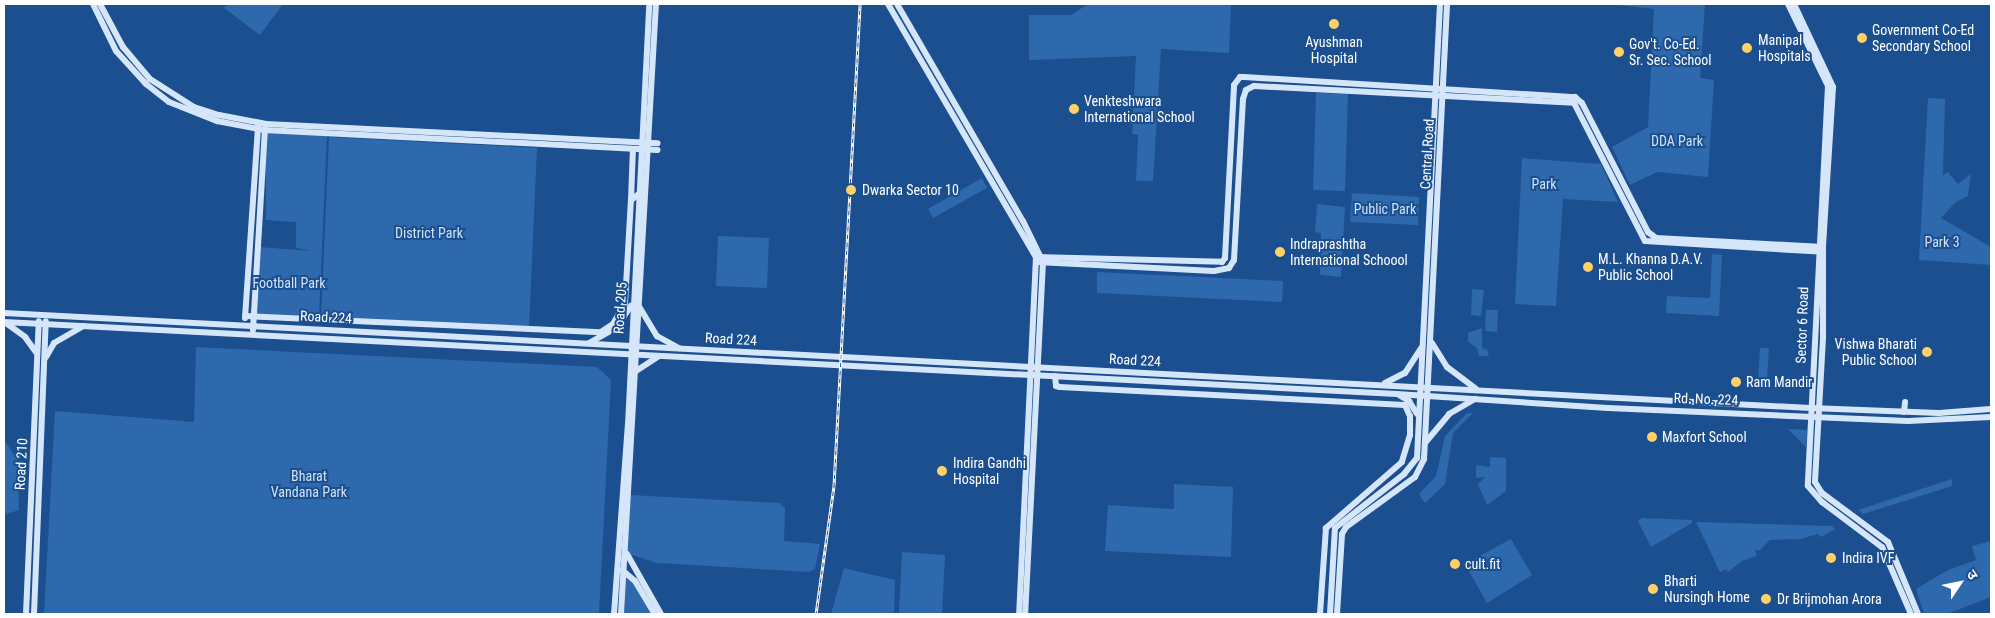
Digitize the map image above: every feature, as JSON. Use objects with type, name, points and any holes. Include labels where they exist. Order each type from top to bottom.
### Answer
[{"type":"main road","points":[[93,4],[107,34],[127,65],[169,102],[217,121],[262,126],[645,150],[657,147],[646,142],[262,126],[194,107],[150,79],[122,47],[100,4]]},
{"type":"main road","name":"Road 205","points":[[646,142],[649,4]]},
{"type":"main road","name":"Road 205","points":[[621,614],[639,194],[646,142],[656,4]]},
{"type":"main road","points":[[888,4],[1039,259]]},
{"type":"main road","points":[[897,4],[1039,259],[1035,367],[1019,614]]},
{"type":"main road","name":"Central Road","points":[[1439,88],[1440,4]]},
{"type":"main road","name":"Central Road","points":[[1330,614],[1336,528],[1411,468],[1416,458],[1438,96],[1447,4]]},
{"type":"main road","name":"Sector 6 Road","points":[[1788,4],[1828,86],[1821,250],[1818,408],[1814,416],[1808,486],[1822,502],[1882,547],[1911,614]]},
{"type":"main road","name":"Sector 6 Road","points":[[1794,4],[1833,87],[1811,408],[1814,416],[1816,485],[1822,493],[1888,542],[1918,614]]},
{"type":"main road","points":[[1039,259],[1222,262],[1225,258],[1234,85],[1240,77],[1439,88],[1579,99],[1648,232],[1656,238],[1821,250]]},
{"type":"main road","points":[[1039,259],[1180,270],[1222,271],[1229,268],[1234,260],[1243,99],[1250,87],[1301,87],[1574,103],[1645,241],[1821,250]]},
{"type":"main road","name":"Central Road","points":[[1337,614],[1342,534],[1346,528],[1415,477],[1421,470],[1429,387],[1438,96]]},
{"type":"main road","points":[[253,334],[262,126]]},
{"type":"main road","points":[[244,334],[262,126]]},
{"type":"main road","points":[[246,316],[601,332],[616,319],[625,303],[633,149]]},
{"type":"main road","name":"Road 205","points":[[633,346],[640,307],[645,150]]},
{"type":"main road","points":[[631,200],[639,194]]},
{"type":"main road","points":[[588,344],[616,328],[633,303]]},
{"type":"main road","points":[[640,307],[657,336],[682,349]]},
{"type":"main road","name":"Road 224","points":[[4,313],[1421,387]]},
{"type":"main road","name":"Road 210","points":[[37,452],[38,356],[43,315]]},
{"type":"main road","points":[[4,322],[26,337],[38,356]]},
{"type":"main road","name":"Road 224","points":[[4,322],[1420,395]]},
{"type":"main road","name":"Road 210","points":[[26,614],[45,360],[42,323]]},
{"type":"main road","points":[[45,360],[54,343],[84,326]]},
{"type":"main road","points":[[1431,342],[1447,367],[1477,390]]},
{"type":"main road","points":[[1379,384],[1405,373],[1423,345]]},
{"type":"main road","name":"Road 205","points":[[614,614],[626,553],[636,371],[633,355]]},
{"type":"main road","points":[[636,371],[661,356]]},
{"type":"main road","points":[[1025,614],[1034,375]]},
{"type":"main road","points":[[1055,376],[1056,386],[1060,387],[1402,404],[1409,411],[1406,454],[1396,471],[1334,518],[1326,528],[1320,614]]},
{"type":"main road","name":"Rd. No. 224","points":[[1421,387],[1904,412],[1939,413],[1991,409]]},
{"type":"main road","points":[[1387,404],[1388,393]]},
{"type":"main road","points":[[1396,394],[1409,401],[1419,417]]},
{"type":"main road","name":"Rd. No. 224","points":[[1420,395],[1942,421],[1991,417]]},
{"type":"main road","points":[[1425,443],[1449,414],[1476,399]]},
{"type":"main road","points":[[1904,412],[1905,402]]},
{"type":"main road","name":"Road 210","points":[[34,614],[36,467]]},
{"type":"main road","points":[[626,553],[661,614]]},
{"type":"main road","points":[[622,569],[655,614]]},
{"type":"green space","points":[[227,4],[283,4],[260,35],[224,8]]},
{"type":"green space","points":[[1088,4],[1231,4],[1229,53],[1161,49],[1153,181],[1136,181],[1138,135],[1132,134],[1136,56],[1029,60],[1029,15],[1071,15]]},
{"type":"green space","name":"DDA Park","points":[[1608,4],[1705,4],[1700,78],[1714,80],[1708,177],[1657,172],[1630,185],[1612,147],[1648,127],[1654,9]]},
{"type":"green space","points":[[1316,93],[1348,94],[1345,191],[1313,190]]},
{"type":"green space","name":"Park 3","points":[[1928,98],[1945,99],[1943,175],[1948,172],[1958,184],[1971,174],[1968,196],[1956,202],[1941,218],[1991,247],[1991,265],[1919,260]]},
{"type":"green space","name":"Football Park","points":[[266,131],[327,135],[319,317],[255,314],[260,247],[312,251],[296,248],[296,222],[266,220]]},
{"type":"green space","name":"District Park","points":[[329,137],[537,148],[529,328],[321,318]]},
{"type":"green space","name":"Park","points":[[1522,158],[1601,164],[1618,202],[1563,199],[1556,306],[1515,304]]},
{"type":"green space","points":[[982,178],[987,188],[933,218],[928,209]]},
{"type":"green space","name":"Public Park","points":[[1352,193],[1419,197],[1418,225],[1350,222]]},
{"type":"green space","points":[[1317,204],[1345,207],[1341,277],[1320,275],[1321,233],[1315,232]]},
{"type":"green space","points":[[718,236],[769,238],[767,288],[716,286]]},
{"type":"green space","points":[[1712,254],[1722,255],[1719,316],[1666,313],[1667,296],[1710,298]]},
{"type":"green space","points":[[1097,272],[1283,281],[1282,302],[1097,293]]},
{"type":"green space","points":[[1472,289],[1484,290],[1481,316],[1471,315]]},
{"type":"green space","points":[[1486,310],[1498,310],[1497,332],[1485,331]]},
{"type":"green space","points":[[1482,328],[1482,348],[1487,350],[1489,356],[1479,356],[1477,348],[1468,342],[1468,333]]},
{"type":"green space","name":"Bharat Vandana Park","points":[[196,347],[597,367],[611,380],[599,614],[44,614],[55,411],[194,422]]},
{"type":"green space","points":[[1760,348],[1769,348],[1767,380],[1758,380]]},
{"type":"green space","points":[[1467,413],[1473,413],[1453,433],[1445,484],[1425,503],[1419,494],[1436,476],[1445,436]]},
{"type":"green space","points":[[1788,429],[1807,430],[1806,447]]},
{"type":"green space","points":[[4,440],[17,459],[19,510],[4,515]]},
{"type":"green space","points":[[1490,457],[1506,458],[1506,491],[1487,505],[1478,484],[1485,477],[1476,478],[1476,465],[1490,467]]},
{"type":"green space","points":[[1952,479],[1952,486],[1863,514],[1858,510]]},
{"type":"green space","points":[[1174,484],[1233,487],[1231,557],[1105,551],[1108,505],[1174,509]]},
{"type":"green space","points":[[630,495],[780,503],[785,508],[784,541],[820,544],[815,569],[809,572],[657,563],[626,553]]},
{"type":"green space","points":[[1642,518],[1692,520],[1692,523],[1651,547],[1638,521]]},
{"type":"green space","points":[[1696,522],[1832,526],[1835,529],[1821,537],[1818,534],[1800,539],[1770,540],[1760,550],[1755,550],[1757,556],[1742,561],[1728,572],[1726,569],[1720,572]]},
{"type":"green space","points":[[1511,539],[1532,575],[1487,603],[1465,564]]},
{"type":"green space","points":[[1991,541],[1991,597],[1947,614],[1924,614],[1916,589],[1948,570],[1976,560],[1972,546]]},
{"type":"green space","points":[[902,552],[945,555],[942,614],[899,614]]},
{"type":"green space","points":[[844,568],[895,580],[894,614],[831,614]]},
{"type":"green space","points":[[627,572],[654,614],[624,614]]},
{"type":"railway","points":[[816,614],[834,486],[860,4]]},
{"type":"place","name":"Ayushman Hospital","points":[[1334,24]]},
{"type":"place","name":"Government Co-Ed Secondary School","points":[[1862,38]]},
{"type":"place","name":"Manipal Hospitals","points":[[1747,48]]},
{"type":"place","name":"Gov't. Co-Ed. Sr. Sec. School","points":[[1619,52]]},
{"type":"place","name":"Venkteshwara International School","points":[[1074,109]]},
{"type":"place","name":"Dwarka Sector 10","points":[[851,190]]},
{"type":"place","name":"Indraprashtha International Schoool","points":[[1280,252]]},
{"type":"place","name":"M.L. Khanna D.A.V. Public School","points":[[1588,267]]},
{"type":"place","name":"Vishwa Bharati Public School","points":[[1927,352]]},
{"type":"place","name":"Ram Mandir","points":[[1736,382]]},
{"type":"place","name":"Maxfort School","points":[[1652,437]]},
{"type":"place","name":"Indira Gandhi Hospital","points":[[942,471]]},
{"type":"place","name":"Indira IVF","points":[[1831,558]]},
{"type":"place","name":"cult.fit","points":[[1455,564]]},
{"type":"place","name":"Bharti Nursingh Home","points":[[1653,589]]},
{"type":"place","name":"Dr Brijmohan Arora","points":[[1766,599]]}]
